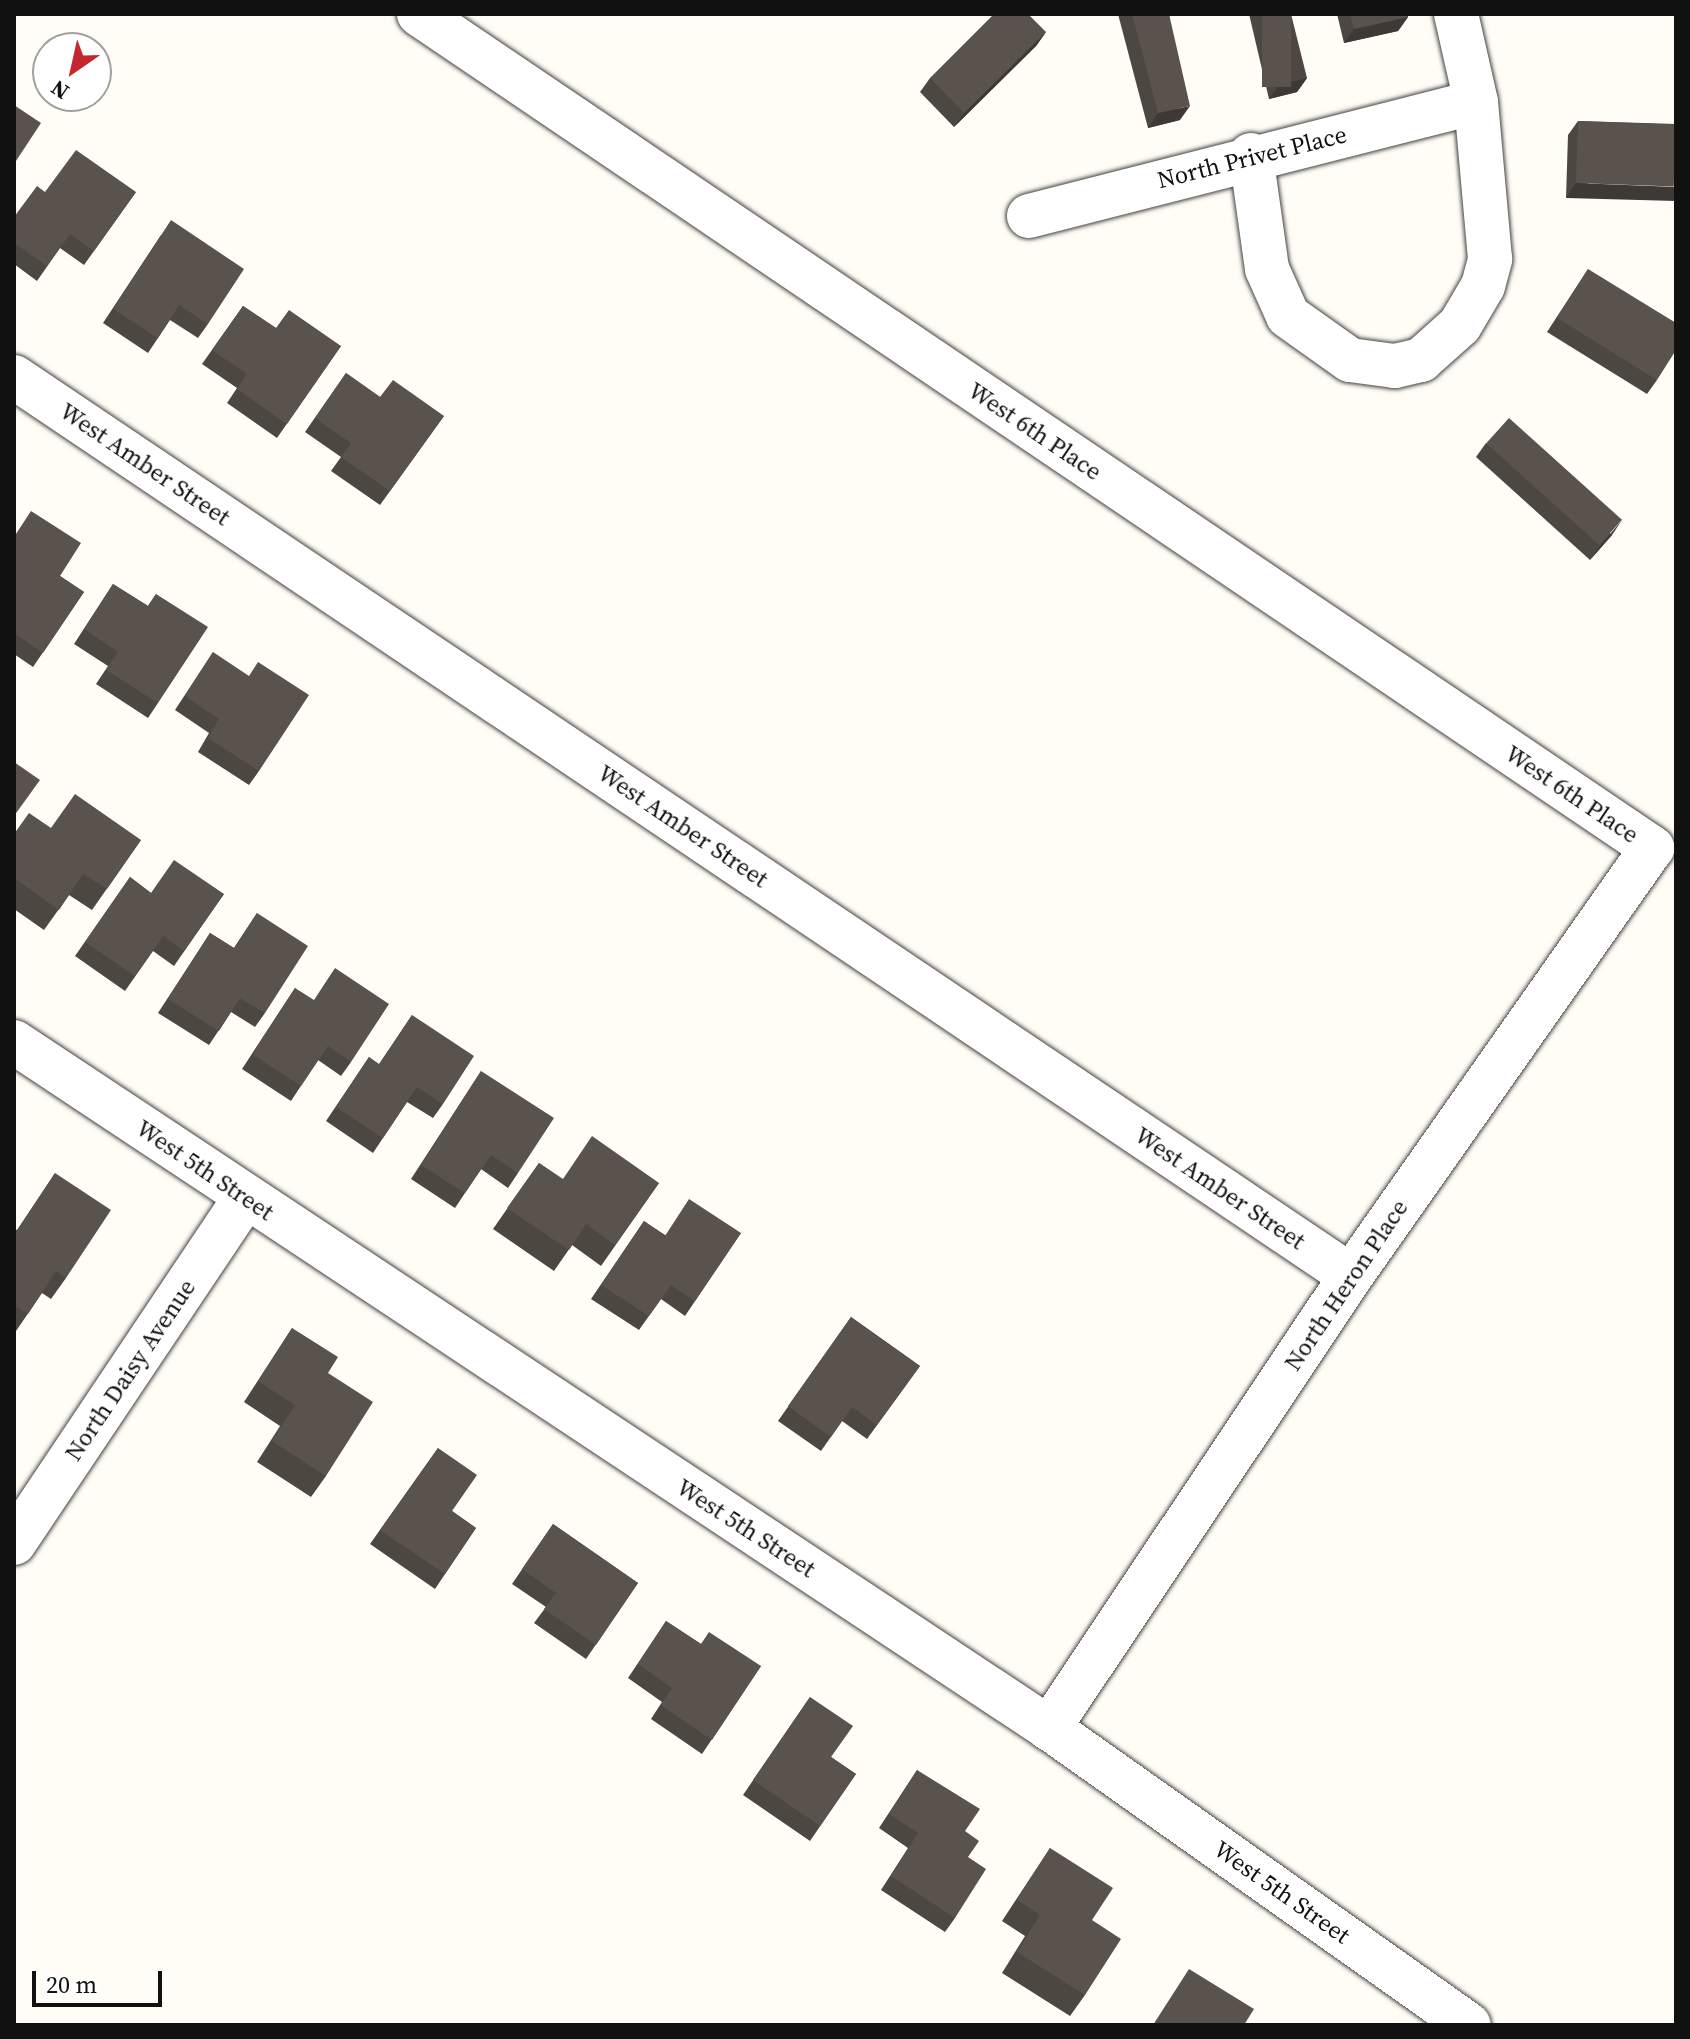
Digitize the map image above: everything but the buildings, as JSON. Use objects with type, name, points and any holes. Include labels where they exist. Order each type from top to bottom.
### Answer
[{"type":"street","name":"West 6th Place","points":[[419,14],[1652,848]]},
{"type":"street","points":[[1251,155],[1267,269],[1288,316],[1350,360],[1395,366],[1421,360],[1460,325],[1483,286],[1490,259],[1476,102],[1456,14]]},
{"type":"street","name":"North Privet Place","points":[[1029,216],[1251,155],[1476,102]]},
{"type":"street","name":"West Amber Street","points":[[14,377],[1351,1276]]},
{"type":"street","name":"North Heron Place","points":[[1049,1728],[1351,1276],[1652,848]]},
{"type":"street","name":"West 5th Street","points":[[14,1042],[1049,1728],[1469,2025]]},
{"type":"street","name":"North Daisy Avenue","points":[[14,1543],[246,1197]]}]
